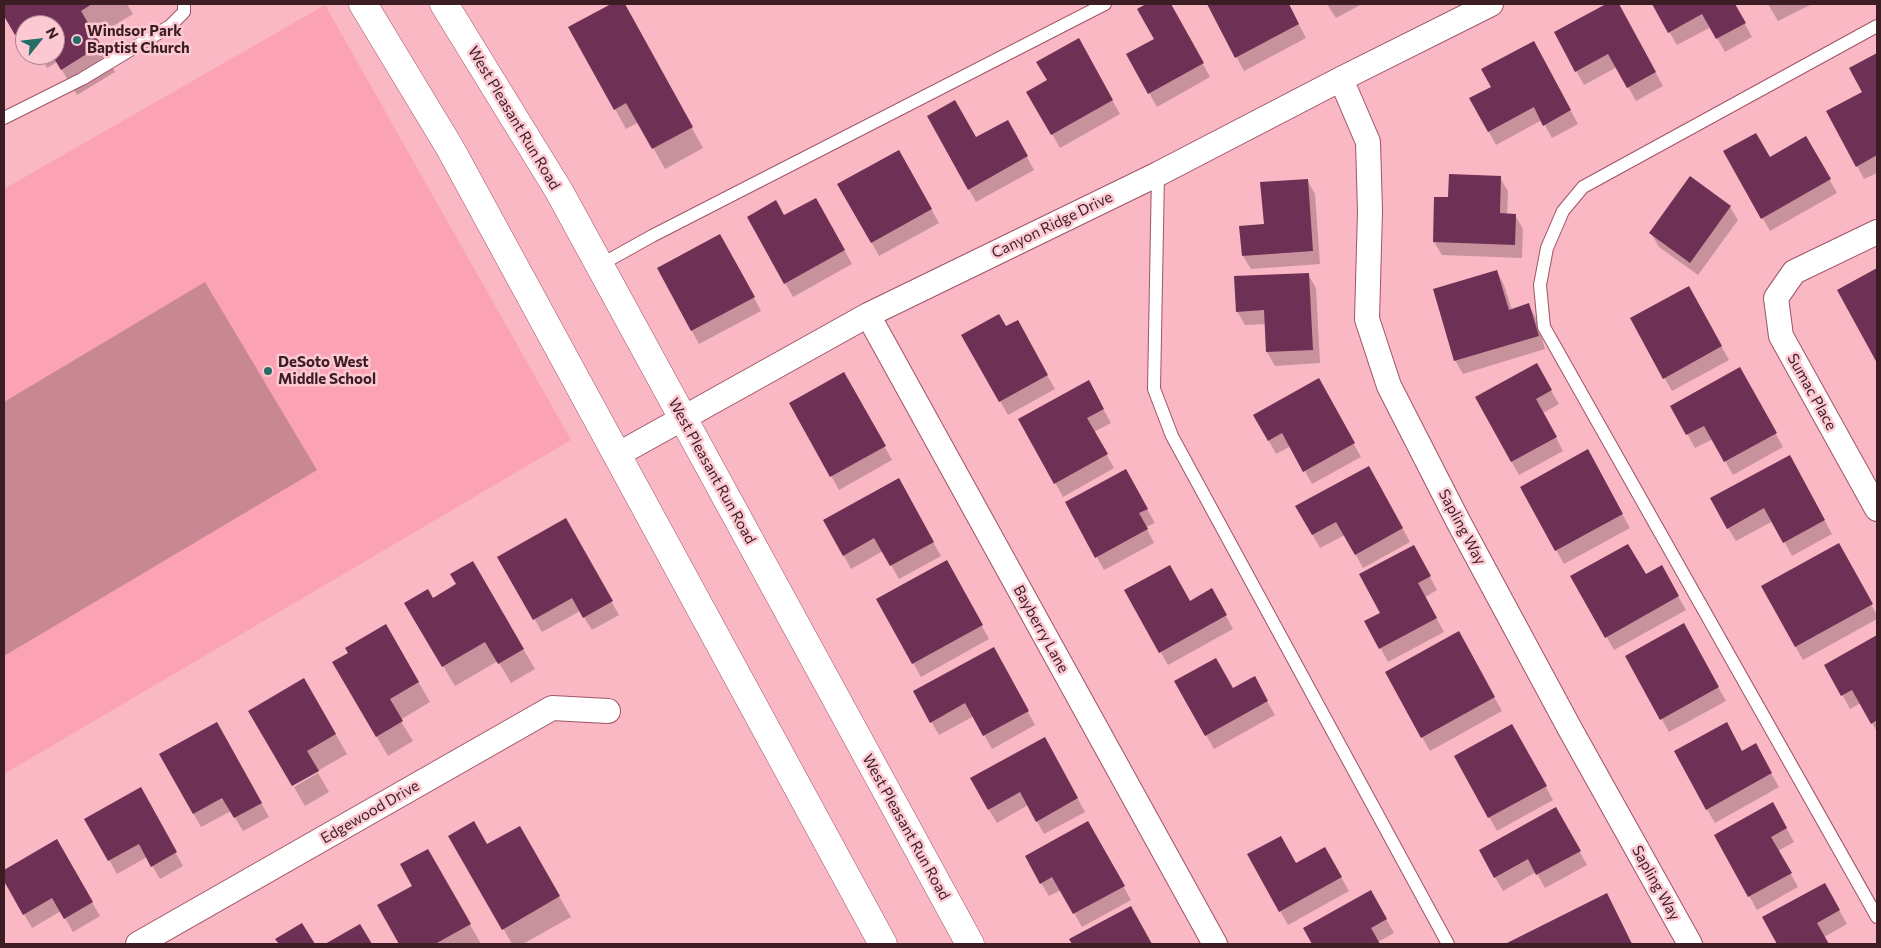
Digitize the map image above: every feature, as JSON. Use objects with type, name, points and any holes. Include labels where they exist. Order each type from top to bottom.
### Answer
[{"type":"main road","points":[[363,4],[450,148],[883,944]]},
{"type":"main road","name":"West Pleasant Run Road","points":[[444,4],[559,191],[968,943]]},
{"type":"street","name":"Canyon Ridge Drive","points":[[617,455],[868,315],[1158,174],[1491,4]]},
{"type":"street","name":"Sapling Way","points":[[1341,79],[1368,142],[1370,211],[1367,319],[1389,386],[1458,522],[1690,944]]},
{"type":"street","name":"Sumac Place","points":[[1877,232],[1794,272],[1776,298],[1781,336],[1877,509]]},
{"type":"street","name":"Bayberry Lane","points":[[868,315],[1215,944]]},
{"type":"street","name":"Edgewood Drive","points":[[138,944],[552,708],[608,711]]},
{"type":"lane","points":[[4,118],[82,79],[170,26],[184,12],[184,4]]},
{"type":"lane","points":[[600,265],[652,236],[1104,4]]},
{"type":"lane","points":[[1877,26],[1583,187],[1563,211],[1547,248],[1540,285],[1544,327],[1877,917]]},
{"type":"lane","points":[[1158,174],[1154,389],[1172,436],[1448,944]]},
{"type":"shaded area","name":"DeSoto West Middle School","points":[[325,5],[571,440],[4,774],[4,189]]},
{"type":"shaded area","points":[[205,282],[317,470],[4,656],[4,402]]},
{"type":"building","name":"Windsor Park Baptist Church","points":[[4,4],[92,4],[81,11],[101,45],[61,70],[58,65],[65,65],[65,15],[15,15],[15,35],[4,16]]},
{"type":"building","points":[[611,4],[625,4],[693,127],[652,149],[626,103],[614,110],[568,27]]},
{"type":"building","points":[[1146,4],[1171,4],[1204,63],[1148,94],[1126,54],[1154,39],[1137,9]]},
{"type":"building","points":[[1207,4],[1289,4],[1299,24],[1235,58]]},
{"type":"building","points":[[1606,4],[1619,4],[1656,72],[1627,88],[1608,54],[1575,72],[1554,32]]},
{"type":"building","points":[[1652,4],[1735,4],[1746,23],[1716,39],[1702,14],[1668,33]]},
{"type":"building","points":[[1079,38],[1113,100],[1051,135],[1026,92],[1047,80],[1036,62]]},
{"type":"building","points":[[1534,41],[1571,110],[1543,126],[1534,107],[1488,132],[1469,98],[1491,87],[1481,69]]},
{"type":"building","points":[[1877,53],[1877,155],[1856,167],[1826,111],[1862,92],[1849,68]]},
{"type":"building","points":[[955,100],[976,137],[1008,120],[1028,156],[968,190],[927,116]]},
{"type":"building","points":[[1756,133],[1770,157],[1806,136],[1831,179],[1761,219],[1723,151]]},
{"type":"building","points":[[899,150],[932,209],[871,243],[837,184]]},
{"type":"building","points":[[1449,174],[1501,176],[1500,213],[1516,214],[1515,245],[1433,242],[1434,197],[1448,197]]},
{"type":"building","points":[[1690,176],[1731,206],[1690,263],[1649,233]]},
{"type":"building","points":[[1308,179],[1313,251],[1242,256],[1239,226],[1264,224],[1260,182]]},
{"type":"building","points":[[816,198],[845,250],[784,284],[747,217],[776,200],[784,215]]},
{"type":"building","points":[[720,234],[755,297],[691,331],[657,268]]},
{"type":"building","points":[[1877,268],[1877,363],[1837,290]]},
{"type":"building","points":[[1497,270],[1509,310],[1529,303],[1539,336],[1454,361],[1433,289]]},
{"type":"building","points":[[1309,273],[1313,350],[1266,352],[1264,310],[1236,312],[1234,276]]},
{"type":"building","points":[[1689,286],[1722,346],[1663,379],[1630,318]]},
{"type":"building","points":[[999,314],[1006,326],[1018,320],[1048,375],[999,402],[961,335]]},
{"type":"building","points":[[1537,363],[1552,390],[1536,399],[1557,437],[1511,462],[1475,397]]},
{"type":"building","points":[[1740,367],[1777,433],[1724,462],[1704,426],[1686,435],[1670,406]]},
{"type":"building","points":[[844,372],[886,446],[830,477],[789,403]]},
{"type":"building","points":[[1319,378],[1355,443],[1303,472],[1282,433],[1268,441],[1253,415]]},
{"type":"building","points":[[1089,380],[1104,409],[1087,418],[1108,454],[1054,484],[1018,419]]},
{"type":"building","points":[[1588,449],[1623,514],[1555,551],[1520,487]]},
{"type":"building","points":[[1790,455],[1825,520],[1783,543],[1764,508],[1727,529],[1710,498]]},
{"type":"building","points":[[1369,466],[1403,528],[1355,555],[1336,522],[1312,535],[1295,506]]},
{"type":"building","points":[[1126,469],[1148,509],[1139,513],[1148,529],[1095,558],[1065,502]]},
{"type":"building","points":[[899,478],[934,542],[890,566],[874,538],[843,556],[823,520]]},
{"type":"building","points":[[566,518],[613,601],[583,618],[572,598],[533,620],[497,557]]},
{"type":"building","points":[[1839,543],[1873,604],[1795,647],[1761,586]]},
{"type":"building","points":[[1628,544],[1646,574],[1662,565],[1679,596],[1605,638],[1570,576]]},
{"type":"building","points":[[1414,545],[1431,576],[1418,583],[1437,618],[1379,649],[1364,621],[1380,613],[1359,574]]},
{"type":"building","points":[[947,560],[983,625],[912,664],[876,599]]},
{"type":"building","points":[[473,561],[524,649],[498,664],[485,642],[442,667],[404,603],[428,589],[433,598],[456,584],[450,574]]},
{"type":"building","points":[[1170,565],[1190,601],[1212,588],[1227,615],[1159,653],[1124,590]]},
{"type":"building","points":[[1684,623],[1719,687],[1660,720],[1625,656]]},
{"type":"building","points":[[386,624],[419,682],[390,699],[403,721],[376,737],[332,662],[348,653],[345,648]]},
{"type":"building","points":[[1459,631],[1495,697],[1421,738],[1385,672]]},
{"type":"building","points":[[1877,635],[1877,720],[1871,724],[1852,690],[1841,696],[1824,665]]},
{"type":"building","points":[[994,647],[1029,711],[983,736],[965,703],[930,723],[913,691]]},
{"type":"building","points":[[1216,658],[1233,688],[1255,676],[1268,701],[1205,736],[1174,681]]},
{"type":"building","points":[[304,678],[336,734],[307,751],[319,771],[292,786],[248,711]]},
{"type":"building","points":[[217,722],[262,803],[234,818],[222,798],[193,814],[159,754]]},
{"type":"building","points":[[1727,722],[1742,751],[1756,743],[1772,773],[1706,810],[1674,751]]},
{"type":"building","points":[[1512,724],[1547,786],[1488,818],[1454,756]]},
{"type":"building","points":[[1045,737],[1078,798],[1036,822],[1020,792],[988,810],[970,778]]},
{"type":"building","points":[[141,787],[177,852],[151,867],[139,844],[108,861],[84,819]]},
{"type":"building","points":[[1773,802],[1787,828],[1771,837],[1792,873],[1748,897],[1714,835]]},
{"type":"building","points":[[1556,807],[1581,851],[1536,875],[1528,859],[1494,878],[1479,850]]},
{"type":"building","points":[[474,821],[487,844],[520,826],[560,896],[502,930],[448,836]]},
{"type":"building","points":[[1088,821],[1125,886],[1073,914],[1052,877],[1040,884],[1025,856]]},
{"type":"building","points":[[1281,836],[1296,863],[1325,847],[1342,877],[1279,912],[1247,854]]},
{"type":"building","points":[[57,839],[93,902],[64,919],[52,898],[23,915],[4,881],[4,870]]},
{"type":"building","points":[[428,849],[471,924],[435,944],[399,944],[377,905],[412,886],[400,864]]},
{"type":"building","points":[[1825,883],[1840,910],[1817,923],[1829,944],[1777,944],[1762,917]]},
{"type":"building","points":[[1371,890],[1387,919],[1371,928],[1380,944],[1312,944],[1303,928]]},
{"type":"building","points":[[1607,893],[1632,944],[1507,943]]},
{"type":"building","points":[[1131,906],[1152,944],[1072,944],[1069,939]]},
{"type":"building","points":[[302,923],[315,944],[279,944],[275,939]]},
{"type":"building","points":[[360,924],[372,944],[325,944]]},
{"type":"place","name":"Windsor Park Baptist Church","points":[[77,40]]},
{"type":"place","name":"DeSoto West Middle School","points":[[268,371]]}]
